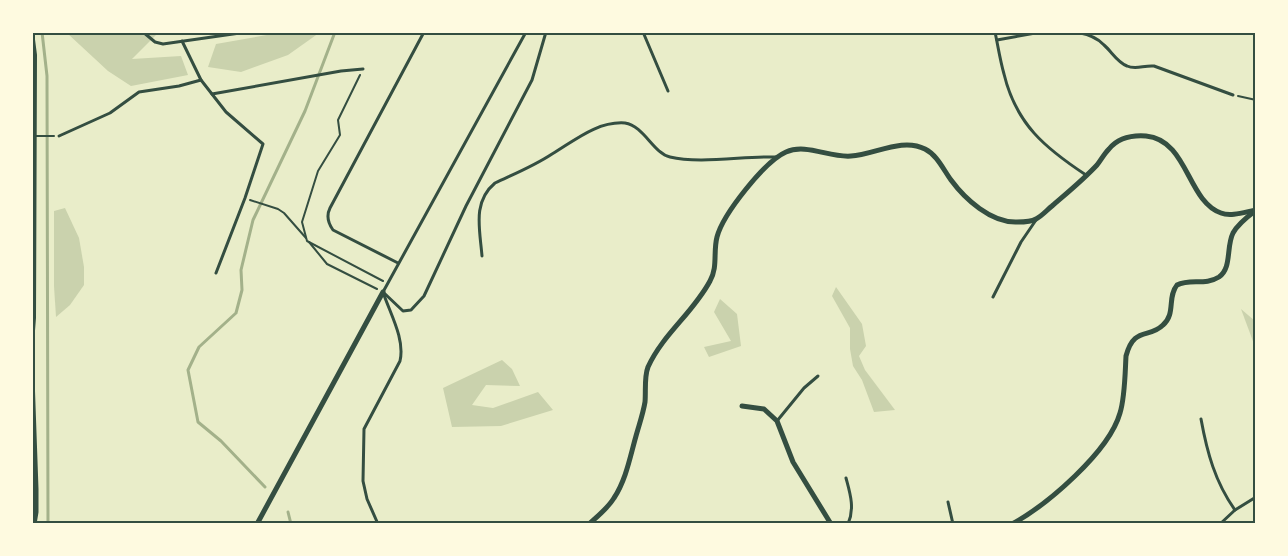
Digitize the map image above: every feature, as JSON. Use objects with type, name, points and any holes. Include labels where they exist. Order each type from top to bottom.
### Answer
[{"type":"street","points":[[589,524],[614,499],[624,479],[645,404],[647,370],[664,339],[701,296],[711,279],[716,265],[716,240],[721,225],[731,209],[776,157],[788,151],[799,149],[840,156],[852,156],[904,145],[917,146],[928,150],[939,161],[965,196],[992,215],[1004,221],[1014,222],[1036,220],[1098,164],[1108,149],[1114,144],[1124,138],[1149,136],[1168,146],[1176,155],[1204,199],[1217,211],[1230,214],[1256,210]]},
{"type":"street","points":[[1012,524],[1030,514],[1058,491],[1103,445],[1111,434],[1121,412],[1128,348],[1135,338],[1141,334],[1158,329],[1164,325],[1170,314],[1172,294],[1176,285],[1188,281],[1210,282],[1226,270],[1233,233],[1256,210]]},
{"type":"street","points":[[257,524],[383,292]]},
{"type":"street","points":[[32,377],[36,512],[34,524]]},
{"type":"street","points":[[742,406],[764,409],[777,421],[793,462],[831,524]]},
{"type":"lane","points":[[143,32],[160,43],[247,32]]},
{"type":"lane","points":[[398,263],[333,230],[329,223],[328,215],[424,32]]},
{"type":"lane","points":[[378,524],[367,499],[363,481],[364,429],[402,354],[398,334],[383,292],[526,32]]},
{"type":"lane","points":[[383,292],[403,311],[411,310],[424,296],[466,206],[532,80],[546,32]]},
{"type":"lane","points":[[643,32],[668,91]]},
{"type":"lane","points":[[995,32],[1003,73],[1022,119],[1050,151],[1086,175]]},
{"type":"lane","points":[[996,40],[1041,32]]},
{"type":"lane","points":[[1076,32],[1097,39],[1119,62],[1128,67],[1154,66],[1233,95]]},
{"type":"lane","points":[[182,41],[201,80],[226,112],[263,144],[216,274]]},
{"type":"lane","points":[[212,94],[341,71],[363,69]]},
{"type":"lane","points":[[59,136],[110,113],[139,92],[179,86],[201,80]]},
{"type":"lane","points":[[482,256],[479,216],[481,200],[487,190],[553,154],[566,144],[590,131],[610,125],[625,124],[642,133],[668,156],[686,159],[776,157]]},
{"type":"lane","points":[[993,297],[1021,242],[1036,220]]},
{"type":"lane","points":[[777,421],[804,388],[818,376]]},
{"type":"lane","points":[[1201,419],[1206,449],[1217,481],[1235,510]]},
{"type":"lane","points":[[846,478],[852,507],[848,524]]},
{"type":"lane","points":[[1220,524],[1235,510],[1256,497]]},
{"type":"lane","points":[[948,502],[953,524]]},
{"type":"path","points":[[32,356],[35,318],[36,136],[36,55],[33,32]]},
{"type":"path","points":[[1233,95],[1256,100]]},
{"type":"path","points":[[36,136],[59,136]]},
{"type":"path","points":[[256,201],[284,213],[327,264],[383,292]]},
{"type":"green space","points":[[67,33],[158,33],[132,59],[181,56],[188,75],[131,86],[108,71]]},
{"type":"green space","points":[[278,33],[319,33],[288,55],[241,72],[208,67],[216,44]]},
{"type":"green space","points":[[65,208],[79,238],[84,267],[84,285],[70,305],[56,317],[54,211]]},
{"type":"green space","points":[[836,287],[862,324],[866,346],[859,356],[865,370],[895,410],[874,412],[862,380],[853,366],[850,349],[850,328],[832,296]]},
{"type":"green space","points":[[720,299],[737,314],[741,346],[709,357],[704,347],[731,341],[714,312]]},
{"type":"green space","points":[[1241,309],[1255,321],[1255,345],[1254,344]]},
{"type":"green space","points":[[502,360],[512,369],[520,386],[486,385],[472,405],[493,408],[538,392],[553,410],[501,426],[452,427],[443,388]]},
{"type":"waterway","points":[[42,32],[47,76],[48,524]]},
{"type":"waterway","points":[[265,487],[221,441],[198,422],[188,370],[199,347],[236,313],[242,290],[241,270],[253,220],[305,111],[335,32]]},
{"type":"waterway","points":[[288,512],[291,524]]}]
